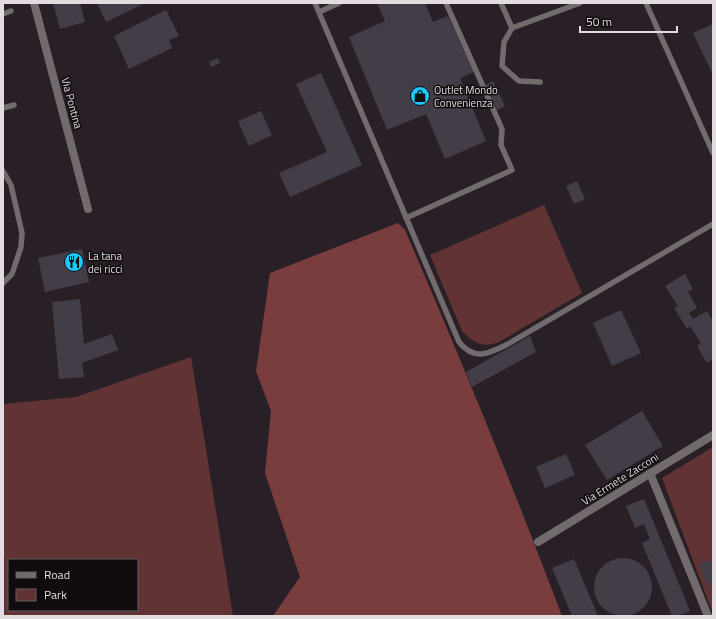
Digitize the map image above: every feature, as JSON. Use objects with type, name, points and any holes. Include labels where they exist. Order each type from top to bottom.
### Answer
[{"type":"street","name":"Via Pontina","points":[[34,3],[88,208]]},
{"type":"street","name":"Via Ermete Zacconi","points":[[538,542],[713,435]]},
{"type":"street","points":[[650,473],[708,616]]},
{"type":"lane","points":[[315,3],[459,342],[470,352],[482,355],[491,353],[713,224]]},
{"type":"lane","points":[[319,12],[339,3]]},
{"type":"lane","points":[[406,218],[512,170],[501,145],[502,129],[446,3]]},
{"type":"lane","points":[[501,3],[512,28]]},
{"type":"lane","points":[[540,82],[519,81],[502,66],[504,42],[512,28],[580,3]]},
{"type":"lane","points":[[646,3],[713,153]]},
{"type":"lane","points":[[3,14],[12,11]]},
{"type":"lane","points":[[3,108],[14,105]]},
{"type":"lane","points":[[3,171],[11,185],[22,233],[21,247],[12,274],[3,283]]},
{"type":"green space","points":[[544,205],[582,293],[499,342],[488,345],[479,344],[462,331],[430,255]]},
{"type":"green space","points":[[191,357],[233,616],[3,616],[3,404],[76,397]]},
{"type":"green space","points":[[713,447],[713,614],[662,478]]},
{"type":"shaded area","points":[[398,223],[405,230],[466,374],[525,519],[562,616],[273,616],[300,577],[265,473],[271,411],[256,371],[270,273]]},
{"type":"building","points":[[53,3],[80,3],[85,22],[60,29]]},
{"type":"building","points":[[97,3],[145,3],[106,22]]},
{"type":"building","name":"Outlet Mondo Convenienza","points":[[377,3],[425,3],[433,22],[448,16],[474,72],[460,78],[486,141],[445,159],[426,114],[387,130],[349,37],[385,21]]},
{"type":"building","points":[[166,10],[179,36],[169,40],[172,48],[129,69],[114,36]]},
{"type":"building","points":[[713,24],[713,75],[693,33]]},
{"type":"building","points":[[218,58],[220,63],[211,67],[209,62]]},
{"type":"building","points":[[321,73],[362,165],[290,197],[279,173],[327,152],[296,84]]},
{"type":"building","points":[[493,81],[505,106],[497,110],[486,85]]},
{"type":"building","points":[[261,111],[272,135],[249,146],[238,121]]},
{"type":"building","points":[[577,181],[585,199],[574,204],[566,186]]},
{"type":"building","points":[[82,249],[89,282],[45,292],[38,258]]},
{"type":"building","points":[[685,274],[693,289],[688,292],[697,308],[689,313],[693,319],[707,311],[713,321],[713,348],[711,349],[713,352],[713,363],[711,360],[707,363],[697,346],[701,343],[690,326],[687,329],[674,308],[678,306],[665,286]]},
{"type":"building","points":[[80,299],[84,344],[112,334],[118,350],[82,363],[84,377],[59,379],[52,302]]},
{"type":"building","points":[[621,310],[641,353],[612,366],[593,323]]},
{"type":"building","points":[[530,336],[536,352],[472,387],[466,372]]},
{"type":"building","points":[[642,411],[663,446],[607,480],[585,445]]},
{"type":"building","points":[[566,454],[575,475],[545,488],[536,467]]},
{"type":"building","points":[[644,499],[690,611],[678,616],[672,616],[642,543],[650,539],[644,524],[635,528],[626,506]]},
{"type":"building","points":[[623,558],[634,560],[647,571],[650,576],[652,587],[650,598],[639,611],[634,614],[623,616],[612,614],[599,603],[596,598],[594,587],[596,576],[607,563],[612,560]]},
{"type":"building","points":[[574,559],[598,616],[572,616],[552,568]]},
{"type":"building","points":[[713,559],[713,584],[707,586],[699,564]]},
{"type":"place","name":"Outlet Mondo Convenienza","points":[[420,96]]},
{"type":"place","name":"La tana dei ricci","points":[[74,262]]}]
